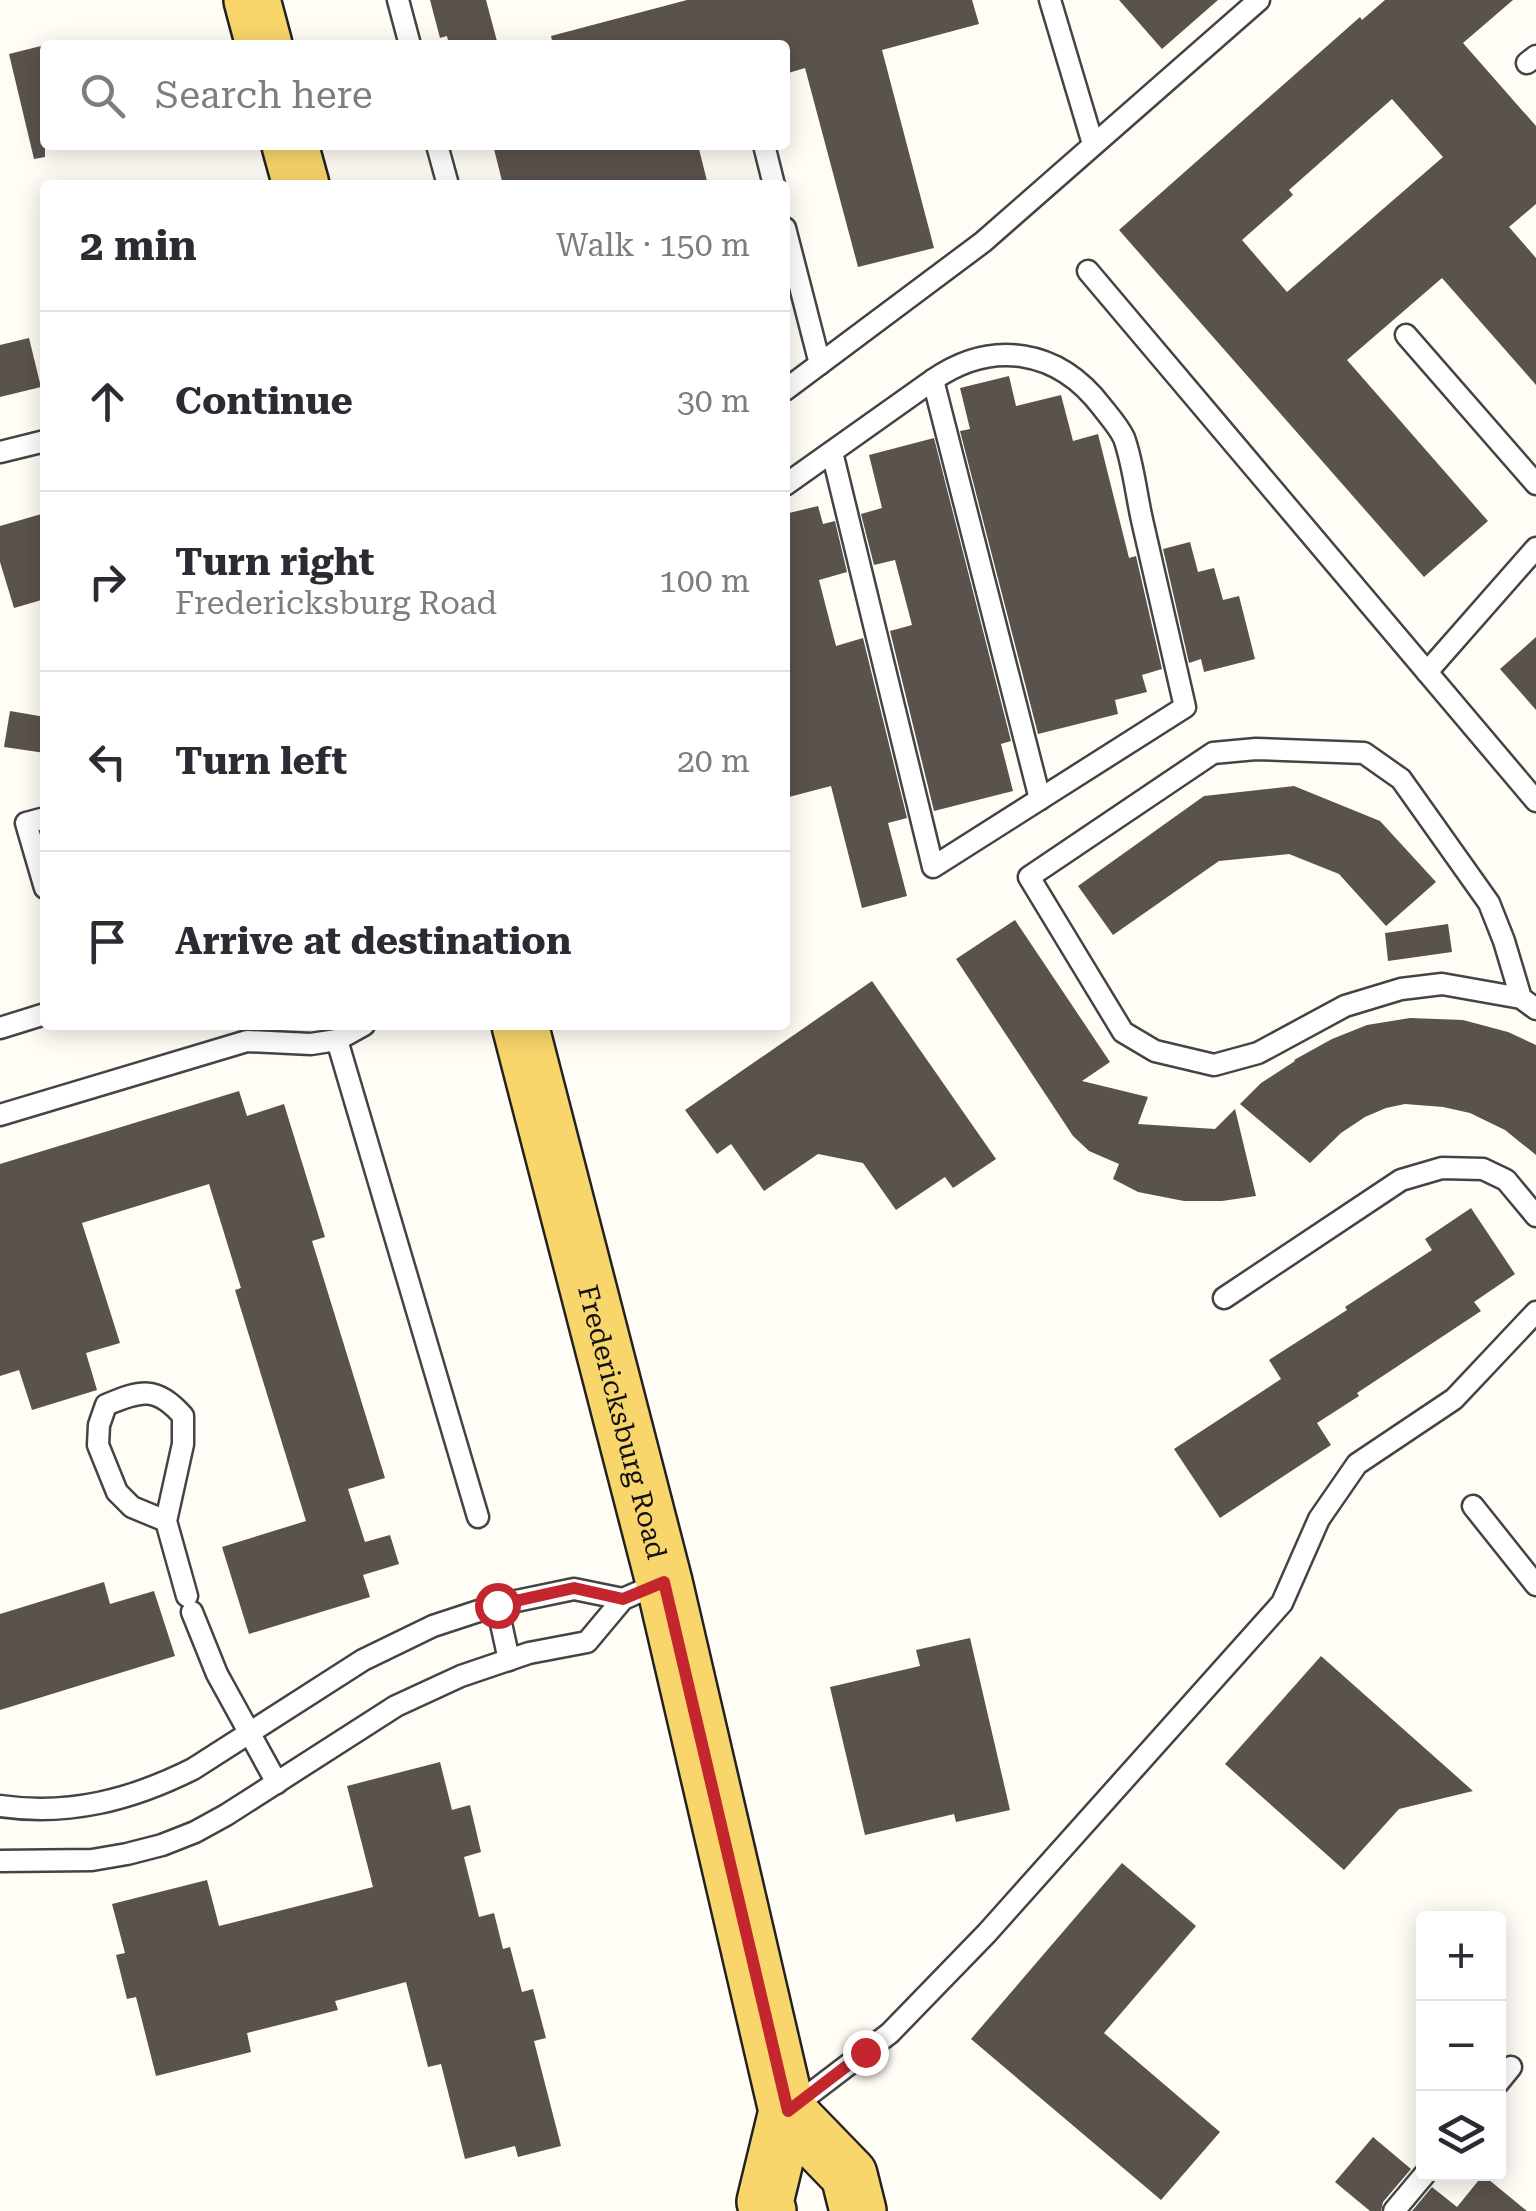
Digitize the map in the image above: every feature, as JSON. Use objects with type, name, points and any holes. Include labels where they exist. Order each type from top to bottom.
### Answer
[{"type":"main road","points":[[252,0],[263,40]]},
{"type":"main road","points":[[291,150],[299,180]]},
{"type":"main road","name":"Fredericksburg Road","points":[[521,1030],[643,1590],[788,2111],[766,2202],[768,2211]]},
{"type":"main road","points":[[788,2111],[849,2175],[858,2211]]},
{"type":"lane","points":[[398,0],[409,40]]},
{"type":"lane","points":[[1050,0],[1094,144]]},
{"type":"lane","points":[[790,386],[983,242],[1259,0]]},
{"type":"lane","points":[[765,150],[773,180]]},
{"type":"lane","points":[[439,152],[447,180]]},
{"type":"lane","points":[[790,247],[820,364]]},
{"type":"lane","points":[[1088,271],[1536,801]]},
{"type":"lane","points":[[1406,335],[1536,484]]},
{"type":"lane","points":[[790,481],[946,371],[978,359],[1018,354],[1068,373],[1094,396],[1123,436],[1185,707],[933,867],[832,452]]},
{"type":"lane","points":[[933,380],[1040,799]]},
{"type":"lane","points":[[0,452],[40,442]]},
{"type":"lane","points":[[1426,672],[1536,548]]},
{"type":"lane","points":[[1256,749],[1364,753],[1401,779],[1489,903],[1528,1004],[1442,984],[1401,989],[1345,1006],[1258,1052],[1214,1065],[1155,1051],[1122,1032],[1029,877],[1213,753],[1256,749]]},
{"type":"lane","points":[[40,819],[26,823],[40,871]]},
{"type":"lane","points":[[0,1028],[40,1016]]},
{"type":"lane","points":[[0,1115],[247,1042],[311,1044],[337,1040],[355,1030]]},
{"type":"lane","points":[[337,1040],[478,1517]]},
{"type":"lane","points":[[1224,1298],[1400,1180],[1442,1168],[1483,1168],[1506,1180],[1536,1216]]},
{"type":"lane","points":[[788,2111],[890,2033],[988,1933],[1269,1617],[1282,1602],[1319,1518],[1357,1464],[1454,1399],[1536,1312]]},
{"type":"lane","points":[[166,1521],[132,1507],[117,1492],[98,1445],[106,1405],[129,1395],[155,1392],[184,1416],[184,1444],[166,1521],[189,1604],[216,1674],[277,1783]]},
{"type":"lane","points":[[1473,1506],[1536,1585]]},
{"type":"lane","points":[[0,1806],[77,1808],[137,1794],[193,1769],[362,1660],[434,1626],[497,1605],[574,1588],[643,1590]]},
{"type":"lane","points":[[0,1861],[92,1860],[162,1845],[226,1816],[396,1706],[461,1676],[529,1653],[588,1642],[643,1590]]},
{"type":"lane","points":[[497,1605],[510,1660]]},
{"type":"lane","points":[[1394,2211],[1418,2181]]},
{"type":"building","points":[[430,0],[486,0],[497,40],[440,38]]},
{"type":"building","points":[[687,0],[972,0],[979,24],[882,50],[934,248],[858,267],[805,68],[790,72],[790,40],[552,40],[551,36]]},
{"type":"building","points":[[1119,0],[1218,0],[1162,49]]},
{"type":"building","points":[[1385,0],[1513,0],[1463,43],[1536,126],[1536,204],[1509,227],[1536,258],[1536,385],[1442,278],[1347,360],[1488,521],[1424,577],[1119,230],[1360,17],[1362,20]],"holes":[[[1392,99],[1443,157],[1287,292],[1242,240],[1293,195],[1289,190]]]},
{"type":"building","points":[[40,46],[40,150],[45,150],[45,157],[34,159],[9,54]]},
{"type":"building","points":[[494,150],[699,150],[707,180],[502,180]]},
{"type":"building","points":[[29,338],[40,387],[0,397],[0,345]]},
{"type":"building","points":[[1009,376],[1016,406],[1061,395],[1073,441],[1098,434],[1129,558],[1136,556],[1162,669],[1142,675],[1147,692],[1115,700],[1118,714],[1038,734],[960,431],[970,429],[960,388]]},
{"type":"building","points":[[934,438],[1011,741],[1001,744],[1013,791],[934,811],[890,631],[912,625],[895,560],[874,565],[861,514],[882,508],[869,455]]},
{"type":"building","points":[[818,506],[823,524],[835,521],[847,572],[819,580],[836,646],[863,638],[907,818],[888,823],[907,896],[862,908],[831,786],[790,797],[790,513]]},
{"type":"building","points":[[40,514],[40,600],[14,608],[0,562],[0,526]]},
{"type":"building","points":[[1190,542],[1198,572],[1214,568],[1223,600],[1239,596],[1255,659],[1204,672],[1201,659],[1189,663],[1163,549]]},
{"type":"building","points":[[1536,637],[1536,710],[1500,669]]},
{"type":"building","points":[[10,711],[40,716],[40,752],[4,747]]},
{"type":"building","points":[[1294,786],[1380,821],[1436,882],[1386,926],[1339,874],[1289,854],[1219,861],[1113,935],[1078,886],[1204,796]]},
{"type":"building","points":[[1015,920],[1110,1062],[1082,1081],[1148,1097],[1138,1124],[1215,1129],[1235,1109],[1256,1196],[1184,1201],[1138,1192],[1113,1179],[1119,1164],[1089,1151],[1073,1136],[956,959]]},
{"type":"building","points":[[1448,924],[1452,952],[1388,961],[1385,933]]},
{"type":"building","points":[[872,981],[996,1159],[953,1188],[945,1177],[896,1210],[863,1163],[818,1154],[764,1191],[731,1144],[717,1154],[685,1110]]},
{"type":"building","points":[[1410,1018],[1463,1020],[1508,1032],[1536,1045],[1536,1155],[1505,1130],[1470,1113],[1405,1104],[1365,1117],[1341,1133],[1310,1163],[1240,1104],[1261,1083],[1332,1039],[1367,1025]]},
{"type":"building","points":[[239,1091],[247,1116],[284,1104],[325,1237],[312,1241],[385,1478],[348,1489],[365,1542],[390,1535],[399,1564],[363,1575],[370,1597],[249,1634],[222,1547],[306,1521],[235,1290],[241,1288],[209,1184],[82,1223],[120,1343],[86,1353],[97,1390],[32,1410],[19,1370],[0,1376],[0,1164]]},
{"type":"building","points":[[1471,1208],[1515,1274],[1474,1302],[1481,1311],[1317,1423],[1331,1445],[1220,1518],[1174,1449],[1281,1379],[1269,1360],[1432,1250],[1425,1239]]},
{"type":"building","points":[[104,1582],[110,1604],[154,1591],[175,1656],[0,1710],[0,1614]]},
{"type":"building","points":[[970,1638],[1010,1810],[956,1822],[954,1814],[865,1835],[830,1687],[920,1666],[916,1650]]},
{"type":"building","points":[[1321,1656],[1473,1791],[1399,1809],[1344,1870],[1225,1764]]},
{"type":"building","points":[[440,1762],[452,1810],[470,1805],[481,1852],[464,1857],[479,1917],[494,1913],[503,1949],[510,1947],[522,1992],[533,1989],[546,2038],[534,2041],[561,2146],[518,2157],[515,2146],[465,2159],[441,2064],[428,2067],[406,1982],[335,2001],[338,2010],[247,2033],[251,2052],[156,2076],[136,1997],[127,1999],[116,1955],[125,1953],[112,1904],[207,1880],[219,1926],[373,1887],[347,1786]]},
{"type":"building","points":[[1122,1863],[1196,1926],[1104,2033],[1220,2132],[1161,2200],[971,2039]]},
{"type":"building","points":[[1373,2137],[1411,2169],[1383,2202],[1381,2211],[1370,2211],[1335,2182]]},
{"type":"building","points":[[1478,2181],[1490,2181],[1527,2211],[1412,2211],[1432,2187],[1457,2207]]},
{"type":"route","points":[[497,1605],[574,1588],[623,1599],[664,1582],[788,2111],[865,2052]]}]
